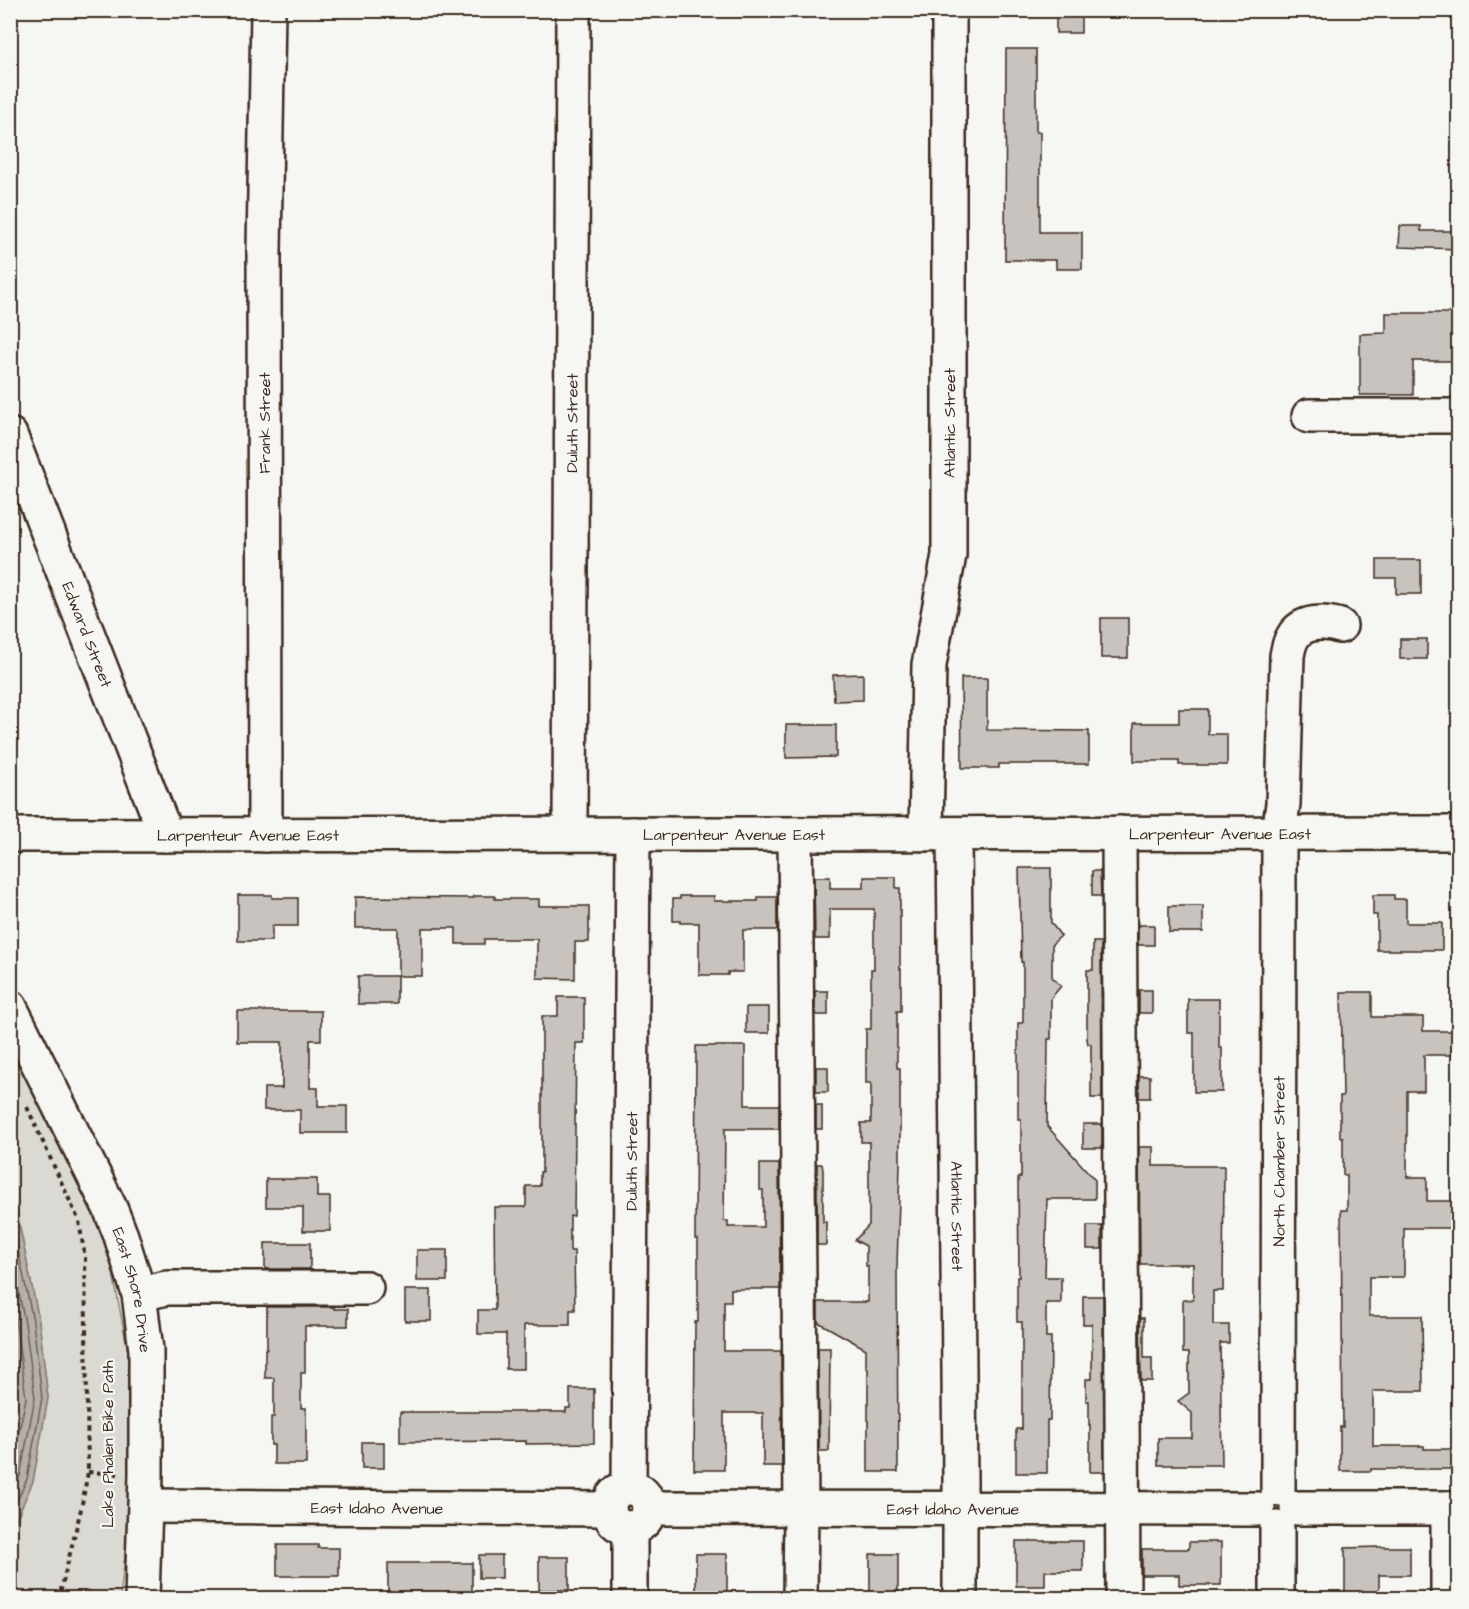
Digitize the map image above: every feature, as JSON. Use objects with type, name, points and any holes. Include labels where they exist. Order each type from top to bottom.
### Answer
[{"type":"street","name":"Frank Street","points":[[265,835],[264,250],[268,10]]},
{"type":"street","name":"Duluth Street","points":[[570,834],[573,10]]},
{"type":"street","name":"Atlantic Street","points":[[949,10],[949,555],[930,665],[940,834],[960,1508],[960,1599]]},
{"type":"street","points":[[1309,416],[1458,416]]},
{"type":"street","name":"Edward Street","points":[[10,435],[166,835]]},
{"type":"street","name":"North Chamber Street","points":[[1277,1599],[1279,832],[1283,804],[1287,656],[1291,639],[1298,630],[1314,623],[1329,622],[1340,626]]},
{"type":"street","points":[[1119,833],[1123,1599]]},
{"type":"street","name":"Larpenteur Avenue East","points":[[10,835],[1458,833]]},
{"type":"street","name":"Duluth Street","points":[[630,1599],[633,834]]},
{"type":"street","points":[[795,834],[800,1599]]},
{"type":"street","name":"East Shore Drive","points":[[10,1007],[110,1208],[139,1294],[146,1350],[142,1599]]},
{"type":"street","points":[[139,1294],[167,1288],[366,1288]]},
{"type":"street","name":"East Idaho Avenue","points":[[145,1506],[1453,1508]]},
{"type":"street","points":[[1448,1599],[1453,1508]]},
{"type":"path","points":[[25,1104],[79,1221],[85,1258],[88,1472],[60,1594],[61,1599]]},
{"type":"path","points":[[33,1107],[43,1127]]},
{"type":"path","name":"Lake Phalen Bike Path","points":[[88,1472],[119,1474],[119,1484]]},
{"type":"shaded area","points":[[10,1038],[103,1221],[141,1420],[120,1598],[11,1598],[11,1531],[33,1481],[48,1398],[39,1321],[11,1193]]},
{"type":"water","points":[[11,1193],[39,1321],[48,1398],[33,1481],[11,1531]]},
{"type":"building","points":[[1056,10],[1081,10],[1081,33],[1056,33]]},
{"type":"building","points":[[1006,49],[1036,49],[1036,132],[1040,132],[1040,232],[1082,232],[1082,269],[1056,269],[1056,260],[1005,260]]},
{"type":"building","points":[[1400,226],[1421,226],[1421,231],[1458,231],[1458,249],[1399,247]]},
{"type":"building","points":[[1386,313],[1458,313],[1458,361],[1413,361],[1413,395],[1360,395],[1360,334],[1386,333]]},
{"type":"building","points":[[1377,560],[1421,560],[1421,594],[1396,594],[1396,578],[1377,578]]},
{"type":"building","points":[[1101,618],[1128,618],[1128,658],[1101,658]]},
{"type":"building","points":[[1400,639],[1427,639],[1427,659],[1400,659]]},
{"type":"building","points":[[863,674],[863,700],[834,701],[833,675]]},
{"type":"building","points":[[961,678],[987,678],[987,730],[1089,731],[1089,764],[999,764],[999,768],[962,768]]},
{"type":"building","points":[[1179,709],[1208,709],[1208,734],[1227,734],[1227,765],[1179,765],[1179,761],[1134,761],[1134,723],[1179,723]]},
{"type":"building","points":[[786,725],[836,725],[836,757],[786,758]]},
{"type":"building","points":[[1019,868],[1051,868],[1051,923],[1061,936],[1052,944],[1052,977],[1061,986],[1051,998],[1047,1126],[1095,1180],[1095,1199],[1047,1199],[1045,1277],[1061,1277],[1061,1303],[1046,1303],[1046,1337],[1051,1337],[1047,1473],[1016,1473],[1016,1429],[1022,1429],[1022,1322],[1017,1322],[1018,1177],[1021,1177],[1021,1119],[1018,1119],[1018,1023],[1023,1023]]},
{"type":"building","points":[[1092,871],[1100,871],[1101,896],[1092,896]]},
{"type":"building","points":[[814,877],[830,877],[830,888],[864,888],[864,877],[896,877],[896,888],[900,888],[901,1011],[897,1011],[897,1068],[900,1068],[897,1266],[898,1472],[868,1472],[866,1349],[818,1322],[818,1302],[868,1302],[866,1246],[855,1240],[869,1225],[869,1142],[861,1142],[861,1123],[871,1123],[871,1083],[866,1083],[866,1029],[871,1029],[874,909],[830,909],[830,939],[815,939]]},
{"type":"building","points":[[238,895],[298,898],[298,926],[272,926],[272,941],[238,941]]},
{"type":"building","points":[[1373,895],[1394,895],[1394,899],[1406,899],[1406,923],[1442,923],[1442,950],[1377,950],[1377,915],[1373,915]]},
{"type":"building","points":[[474,896],[495,896],[495,899],[539,899],[539,906],[589,906],[589,942],[575,942],[575,979],[537,978],[537,939],[484,939],[484,944],[456,944],[456,928],[422,928],[422,976],[398,976],[398,928],[355,928],[355,897],[474,898]]},
{"type":"building","points":[[680,896],[714,896],[714,901],[758,901],[758,897],[777,897],[777,930],[743,930],[743,972],[728,972],[728,975],[699,975],[699,923],[673,921],[673,899],[680,899]]},
{"type":"building","points":[[1169,906],[1203,906],[1203,932],[1169,932]]},
{"type":"building","points":[[1138,925],[1154,925],[1154,945],[1138,945]]},
{"type":"building","points":[[1093,942],[1101,942],[1102,1098],[1091,1098],[1091,1044],[1088,1044],[1087,1039],[1087,970],[1093,970]]},
{"type":"building","points":[[358,976],[397,976],[397,1004],[358,1004]]},
{"type":"building","points":[[1139,990],[1152,990],[1152,1013],[1139,1013]]},
{"type":"building","points":[[815,991],[828,991],[828,1015],[815,1015]]},
{"type":"building","points":[[1341,992],[1372,992],[1372,1017],[1423,1017],[1423,1031],[1452,1031],[1452,1055],[1424,1055],[1424,1091],[1407,1091],[1407,1177],[1427,1177],[1427,1201],[1458,1201],[1458,1228],[1404,1228],[1404,1277],[1369,1277],[1369,1316],[1422,1316],[1423,1391],[1373,1391],[1373,1446],[1458,1449],[1458,1469],[1340,1471],[1340,1427],[1343,1427],[1341,1210],[1347,1210],[1347,1175],[1343,1175],[1343,1137],[1340,1137],[1340,1096],[1343,1096]]},
{"type":"building","points":[[558,997],[584,997],[584,1043],[576,1043],[574,1216],[570,1216],[570,1251],[574,1251],[575,1310],[570,1310],[570,1325],[524,1325],[524,1369],[506,1369],[506,1334],[478,1334],[478,1310],[495,1310],[494,1207],[526,1207],[526,1186],[540,1186],[540,1172],[542,1172],[542,1016],[558,1016]]},
{"type":"building","points":[[1188,999],[1219,999],[1222,1092],[1194,1092],[1194,1033],[1188,1033]]},
{"type":"building","points":[[746,1007],[769,1007],[769,1033],[746,1033]]},
{"type":"building","points":[[237,1011],[321,1011],[321,1040],[310,1040],[310,1088],[318,1088],[318,1106],[347,1106],[347,1133],[300,1133],[300,1110],[264,1110],[264,1088],[282,1088],[282,1042],[237,1042]]},
{"type":"building","points":[[696,1046],[745,1046],[745,1105],[779,1105],[779,1129],[725,1129],[724,1221],[728,1221],[728,1227],[763,1227],[760,1164],[779,1164],[780,1289],[731,1289],[731,1301],[724,1301],[724,1351],[781,1351],[782,1466],[763,1466],[763,1413],[724,1413],[724,1470],[694,1470],[695,1322],[698,1322],[698,1239],[695,1239]]},
{"type":"building","points":[[816,1067],[828,1067],[828,1092],[816,1092]]},
{"type":"building","points":[[1139,1076],[1150,1076],[1150,1098],[1139,1098]]},
{"type":"building","points":[[816,1105],[822,1105],[822,1129],[816,1129]]},
{"type":"building","points":[[1083,1124],[1102,1124],[1102,1148],[1083,1148]]},
{"type":"building","points":[[1139,1147],[1153,1147],[1153,1166],[1224,1166],[1223,1291],[1213,1291],[1213,1325],[1229,1325],[1229,1343],[1220,1343],[1222,1465],[1158,1465],[1158,1438],[1192,1438],[1192,1413],[1178,1401],[1189,1393],[1189,1353],[1183,1353],[1183,1300],[1193,1300],[1193,1264],[1140,1264]]},
{"type":"building","points":[[817,1164],[822,1164],[823,1170],[823,1222],[826,1222],[826,1245],[817,1245]]},
{"type":"building","points":[[266,1179],[317,1179],[317,1197],[330,1197],[330,1231],[303,1231],[303,1207],[266,1207]]},
{"type":"building","points":[[1087,1226],[1102,1226],[1102,1249],[1087,1249]]},
{"type":"building","points":[[265,1243],[310,1243],[310,1269],[265,1269]]},
{"type":"building","points":[[417,1250],[447,1250],[447,1281],[417,1281]]},
{"type":"building","points":[[405,1290],[431,1290],[431,1321],[405,1321]]},
{"type":"building","points":[[1083,1296],[1103,1296],[1104,1472],[1090,1472],[1089,1401],[1086,1401],[1086,1379],[1092,1379],[1092,1324],[1083,1324]]},
{"type":"building","points":[[267,1307],[348,1309],[348,1326],[305,1326],[305,1373],[301,1373],[301,1408],[306,1408],[306,1464],[274,1464],[271,1417],[274,1417],[274,1378],[265,1378]]},
{"type":"building","points":[[1140,1318],[1144,1318],[1144,1358],[1152,1358],[1152,1381],[1141,1381]]},
{"type":"building","points":[[818,1348],[830,1348],[829,1451],[819,1451]]},
{"type":"building","points":[[570,1389],[594,1389],[594,1443],[400,1442],[400,1412],[566,1412],[566,1408],[570,1408]]},
{"type":"building","points":[[362,1442],[384,1442],[384,1468],[362,1468]]},
{"type":"building","points":[[1016,1541],[1083,1541],[1083,1571],[1045,1571],[1045,1586],[1016,1586]]},
{"type":"building","points":[[1189,1542],[1221,1542],[1221,1585],[1179,1585],[1179,1575],[1142,1575],[1142,1549],[1189,1549]]},
{"type":"building","points":[[277,1545],[318,1545],[318,1548],[339,1548],[339,1576],[277,1576]]},
{"type":"building","points":[[1410,1547],[1410,1575],[1379,1575],[1379,1593],[1345,1593],[1345,1548]]},
{"type":"building","points":[[696,1554],[727,1554],[727,1599],[696,1599]]},
{"type":"building","points":[[870,1554],[898,1554],[898,1599],[870,1599]]},
{"type":"building","points":[[479,1555],[502,1555],[502,1578],[479,1578]]},
{"type":"building","points":[[539,1557],[569,1557],[569,1590],[539,1590]]},
{"type":"building","points":[[388,1563],[472,1563],[472,1599],[388,1599]]}]
